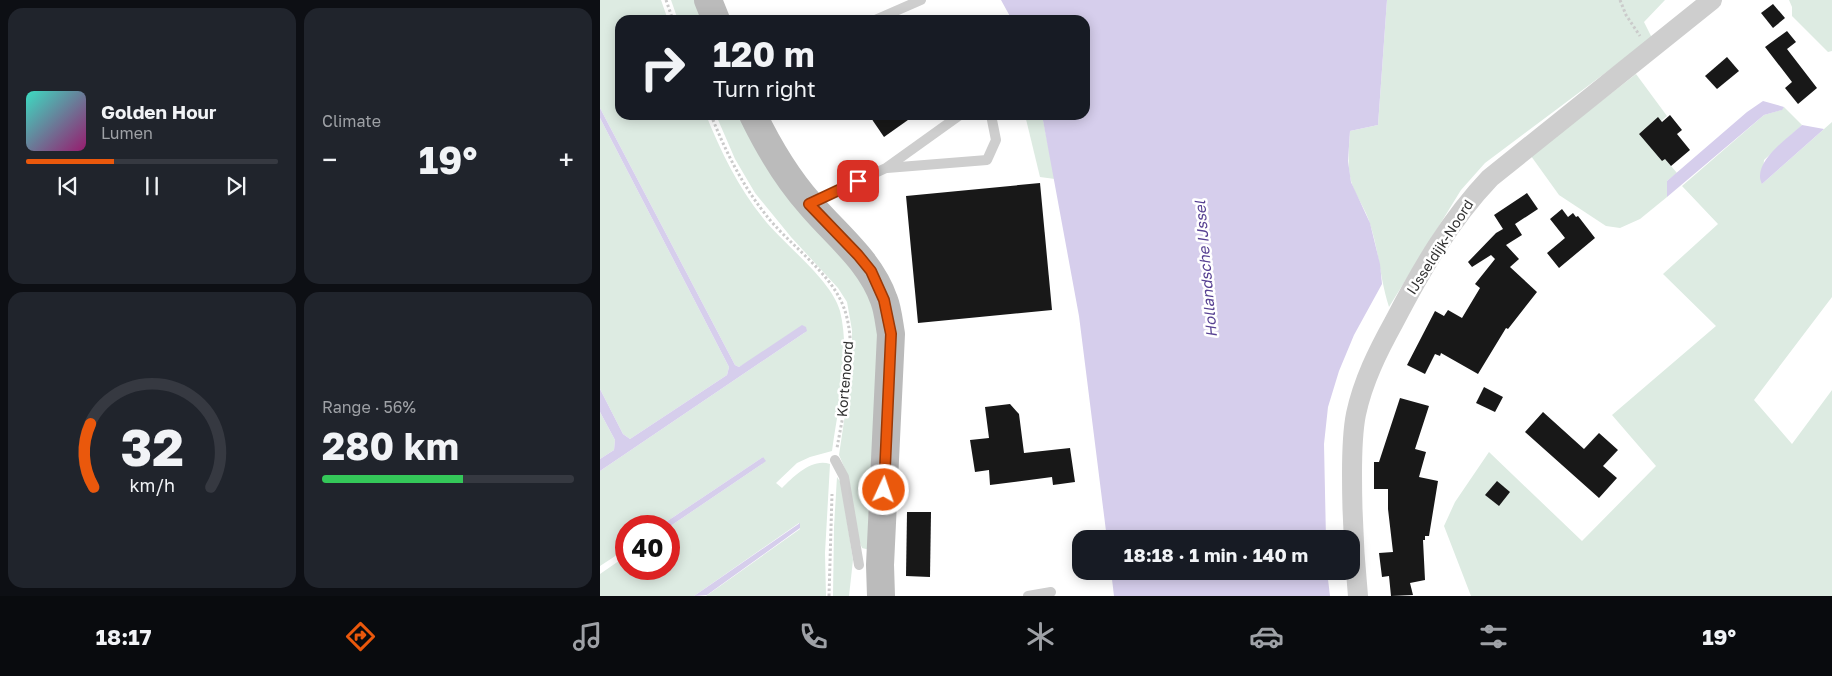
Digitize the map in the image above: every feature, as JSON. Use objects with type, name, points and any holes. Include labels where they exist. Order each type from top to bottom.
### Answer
[{"type":"street","points":[[708,0],[714,15]]},
{"type":"street","name":"IJsseldijk-Noord","points":[[1358,596],[1352,490],[1352,440],[1356,413],[1375,359],[1420,273],[1466,204],[1490,178],[1712,0]]},
{"type":"street","points":[[756,120],[781,167],[809,204],[871,271],[884,300],[891,334],[880,565],[881,596]]},
{"type":"lane","points":[[886,15],[921,0]]},
{"type":"lane","points":[[809,204],[886,168],[953,120]]},
{"type":"lane","points":[[886,168],[987,160],[996,140],[992,120]]},
{"type":"lane","points":[[835,460],[844,477],[860,565]]},
{"type":"lane","points":[[1028,596],[1051,592]]},
{"type":"path","points":[[666,0],[671,15]]},
{"type":"path","points":[[1620,0],[1626,15],[1651,50]]},
{"type":"path","name":"Kortenoord","points":[[713,120],[732,162],[766,216],[831,285],[845,310],[849,360],[835,460],[830,522],[829,596]]},
{"type":"shaded area","points":[[600,0],[661,0],[666,15],[615,15],[615,120],[708,120],[724,156],[754,206],[772,228],[817,275],[835,299],[840,311],[843,328],[844,363],[832,451],[797,463],[776,483],[782,488],[810,466],[823,463],[830,464],[825,553],[826,596],[706,596],[800,529],[799,523],[694,596],[600,596],[600,574],[615,564],[615,580],[680,580],[680,520],[762,464],[763,457],[676,515],[615,515],[615,556],[600,566],[600,471],[807,331],[739,367],[735,365],[600,108]]},
{"type":"shaded area","points":[[671,0],[699,0],[705,15],[676,15]]},
{"type":"shaded area","points":[[1387,0],[1665,0],[1644,22],[1652,38],[1485,163],[1461,190],[1389,307],[1373,234],[1368,218],[1353,187],[1349,163],[1350,131],[1378,125]]},
{"type":"shaded area","points":[[1789,0],[1832,0],[1832,51],[1828,52],[1792,16],[1792,7]]},
{"type":"shaded area","points":[[1636,74],[1667,116],[1644,135],[1677,173],[1667,181],[1667,197],[1640,219],[1620,228],[1606,226],[1559,195],[1531,156]]},
{"type":"shaded area","points":[[1784,107],[1802,125],[1764,160],[1762,184],[1832,122],[1832,297],[1754,400],[1792,444],[1832,390],[1832,596],[1471,596],[1444,526],[1455,502],[1489,452],[1582,541],[1656,466],[1612,415],[1716,326],[1663,274],[1718,224],[1682,186],[1764,115],[1781,110]]},
{"type":"shaded area","points":[[600,118],[729,367],[727,375],[630,439],[623,434],[600,389]]},
{"type":"shaded area","points":[[718,120],[747,120],[858,270],[879,319],[870,550],[862,548],[856,533],[848,476],[839,455],[852,367],[852,330],[847,302],[838,288],[791,237],[755,193],[735,159]]},
{"type":"shaded area","points":[[1026,120],[1043,120],[1055,179],[1040,177]]},
{"type":"shaded area","points":[[600,412],[615,440],[614,450],[600,459]]},
{"type":"shaded area","points":[[837,477],[841,483],[853,560],[849,596],[833,596]]},
{"type":"water","name":"Hollandsche IJssel","points":[[1001,0],[1387,0],[1378,125],[1350,131],[1348,161],[1351,182],[1370,223],[1380,264],[1382,284],[1354,335],[1339,371],[1328,407],[1324,444],[1326,530],[1106,530],[1079,316],[1043,120],[1090,120],[1090,15],[1009,15]]},
{"type":"water","points":[[1763,101],[1784,107],[1782,110],[1764,115],[1667,197],[1667,181],[1747,112]]},
{"type":"water","points":[[600,108],[735,365],[739,367],[802,325],[806,327],[807,331],[600,471],[600,459],[614,450],[615,440],[600,412],[600,389],[623,434],[630,439],[727,375],[729,367],[600,118]]},
{"type":"water","points":[[1802,125],[1824,129],[1762,184],[1760,176],[1766,160],[1780,144]]},
{"type":"water","points":[[763,457],[766,461],[680,520],[680,515],[676,515]]},
{"type":"water","points":[[800,523],[800,528],[707,595],[694,596]]},
{"type":"water","points":[[1112,580],[1328,580],[1330,596],[1114,596]]},
{"type":"building","points":[[1773,4],[1785,18],[1773,28],[1761,13]]},
{"type":"building","points":[[1787,31],[1796,42],[1787,49],[1817,88],[1798,104],[1785,88],[1792,82],[1765,47]]},
{"type":"building","points":[[1727,57],[1739,71],[1717,89],[1705,76]]},
{"type":"building","points":[[1670,115],[1682,130],[1677,134],[1690,150],[1671,166],[1665,159],[1662,161],[1639,134],[1658,117],[1662,122]]},
{"type":"building","points":[[872,120],[908,120],[884,137]]},
{"type":"building","points":[[1040,183],[1052,310],[918,323],[906,196]]},
{"type":"building","points":[[1527,193],[1538,209],[1515,224],[1522,235],[1506,245],[1519,259],[1510,267],[1537,292],[1508,329],[1506,328],[1478,374],[1441,353],[1440,356],[1435,354],[1425,374],[1407,365],[1435,311],[1444,316],[1448,310],[1462,318],[1480,288],[1475,284],[1495,259],[1491,255],[1472,267],[1468,262],[1496,233],[1503,229],[1494,215]]},
{"type":"building","points":[[1562,209],[1568,217],[1573,213],[1576,217],[1578,216],[1595,238],[1559,268],[1547,253],[1565,238],[1550,219]]},
{"type":"building","points":[[1484,387],[1503,397],[1495,412],[1476,403]]},
{"type":"building","points":[[1400,398],[1429,406],[1415,449],[1426,452],[1419,477],[1438,481],[1429,536],[1425,536],[1425,540],[1423,540],[1425,580],[1410,583],[1413,595],[1391,596],[1389,576],[1382,577],[1379,553],[1393,552],[1388,509],[1388,489],[1374,489],[1374,462],[1379,462]]},
{"type":"building","points":[[1010,404],[1019,414],[1024,453],[1070,448],[1075,482],[1053,485],[1052,477],[990,485],[989,470],[975,472],[970,440],[989,438],[985,407]]},
{"type":"building","points":[[1543,412],[1584,449],[1599,433],[1618,450],[1603,466],[1617,478],[1599,498],[1525,432]]},
{"type":"building","points":[[1497,481],[1510,492],[1499,506],[1485,495]]},
{"type":"building","points":[[907,512],[931,512],[930,577],[906,576]]},
{"type":"route","points":[[858,181],[809,204],[871,271],[884,300],[891,334],[884,490]]}]
